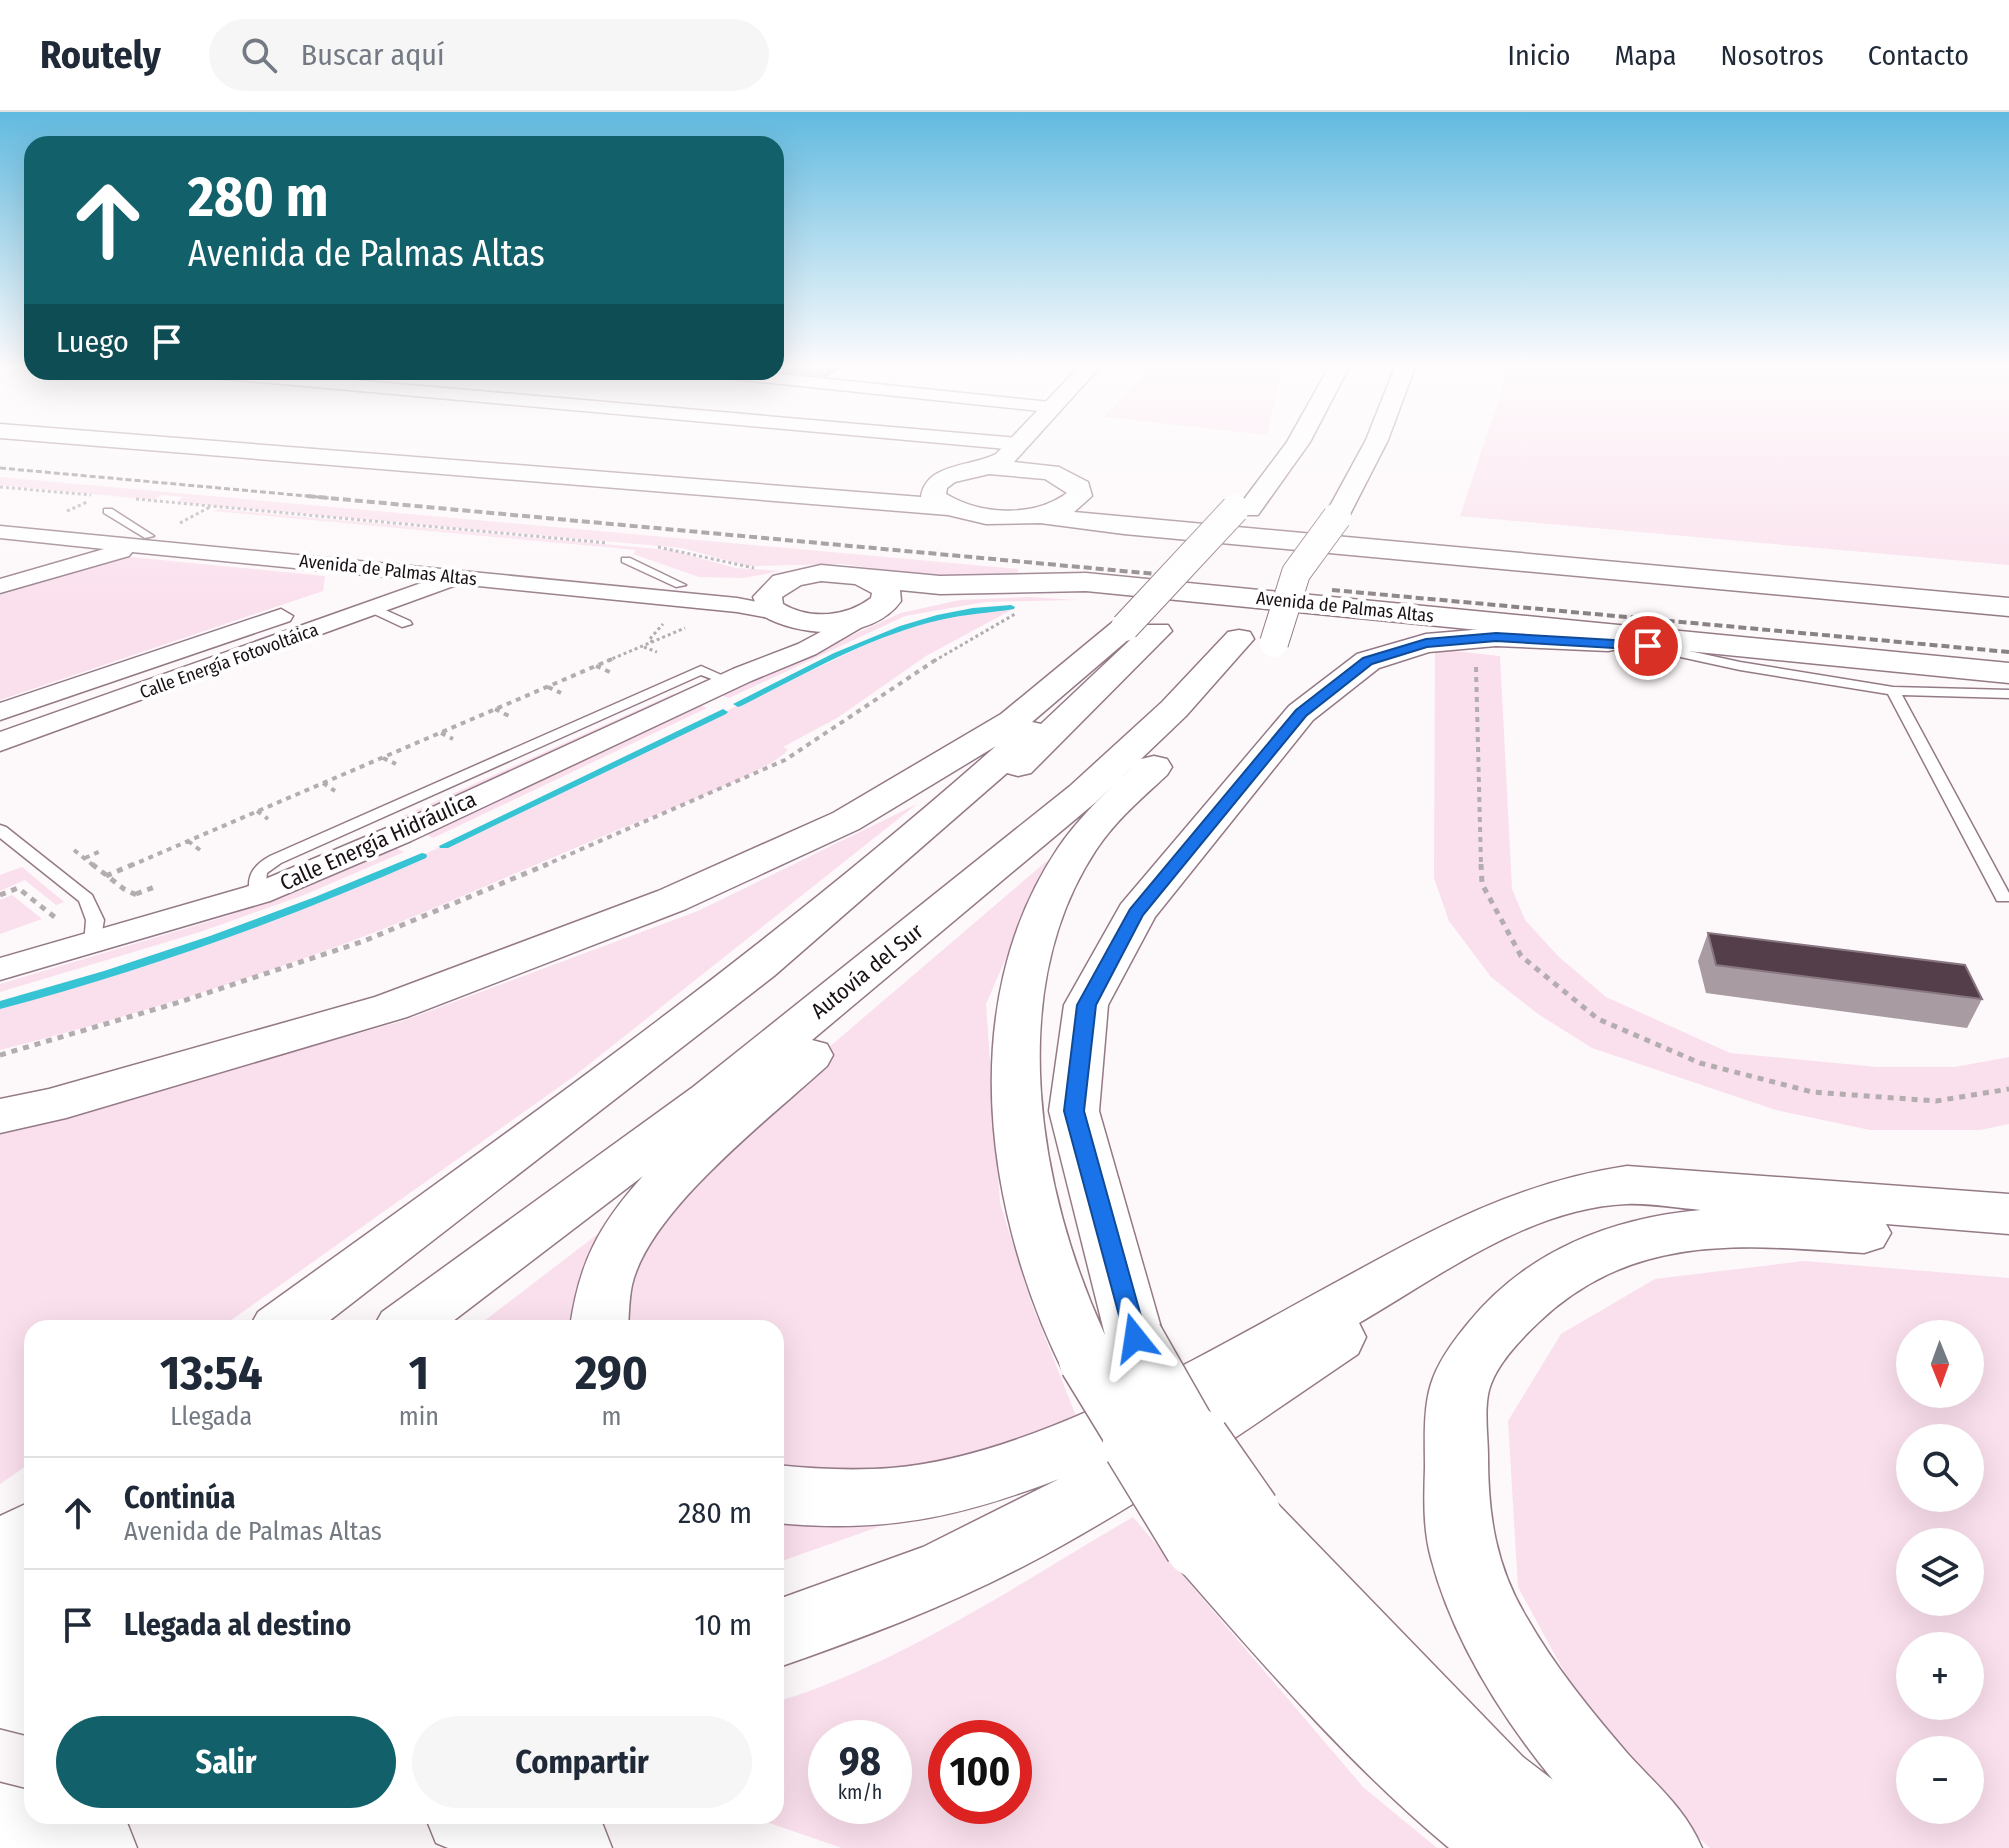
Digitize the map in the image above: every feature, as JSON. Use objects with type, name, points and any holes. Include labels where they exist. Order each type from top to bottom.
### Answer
[{"type":"main road","points":[[246,448],[941,496]]},
{"type":"main road","points":[[345,448],[941,496],[996,517],[1040,515],[1124,526],[1734,574],[2009,590]]},
{"type":"main road","points":[[989,467],[1004,459],[1014,448]]},
{"type":"main road","points":[[324,1320],[494,1197],[732,1011],[967,814],[1248,510],[1295,448]]},
{"type":"main road","points":[[1373,448],[1337,517],[1296,573],[1256,641],[1205,717],[1114,806],[1069,861],[1045,916],[1025,984],[1014,1077],[1024,1157],[1041,1248],[1111,1349],[1313,1669],[1470,1817],[1510,1848]]},
{"type":"main road","points":[[941,496],[956,474],[1051,460],[1079,487],[1079,496]]},
{"type":"main road","points":[[1040,515],[1059,510],[1079,496],[1135,511],[1734,574],[2009,607]]},
{"type":"main road","points":[[821,573],[873,600],[828,622],[774,596],[795,578],[821,573]]},
{"type":"main road","name":"Avenida de Palmas Altas","points":[[873,600],[924,585],[1086,582],[2009,673]]},
{"type":"main road","name":"Avenida de Palmas Altas","points":[[873,600],[1050,590],[1608,642],[2009,685]]},
{"type":"main road","points":[[0,1116],[49,1106],[391,1007],[672,900],[846,821],[1013,721],[1141,629]]},
{"type":"main road","points":[[289,1320],[703,1013],[923,833],[1141,629]]},
{"type":"main road","points":[[1111,1349],[1074,1111],[1086,1005],[1136,913],[1301,713],[1368,661],[1426,643],[1496,637],[1608,642]]},
{"type":"main road","name":"Autovía del Sur","points":[[413,1320],[710,1099],[1083,794],[1174,709],[1256,641]]},
{"type":"main road","points":[[600,1320],[604,1284],[627,1232],[660,1190],[975,910],[1083,794]]},
{"type":"main road","points":[[784,1495],[821,1501],[895,1499],[961,1486],[1098,1437],[1497,1217],[1588,1189],[1627,1185],[2009,1214]]},
{"type":"main road","points":[[784,1631],[857,1608],[1001,1544],[1139,1466],[1373,1314],[1524,1233],[1642,1201],[1723,1192]]},
{"type":"main road","points":[[1663,1848],[1578,1756],[1512,1663],[1465,1559],[1455,1461],[1461,1384],[1495,1331],[1534,1288],[1622,1242],[1707,1227],[1777,1227],[2009,1245]]},
{"type":"main road","points":[[0,1522],[24,1506]]},
{"type":"main road","points":[[1223,1529],[1496,1784],[1580,1848]]},
{"type":"main road","points":[[0,1554],[24,1537]]},
{"type":"main road","points":[[0,1623],[24,1606]]},
{"type":"main road","points":[[0,1645],[24,1649]]},
{"type":"main road","points":[[0,1692],[24,1698]]},
{"type":"main road","points":[[0,1821],[98,1848]]},
{"type":"main road","points":[[490,1824],[573,1848]]},
{"type":"street","name":"Avenida de Palmas Altas","points":[[0,519],[390,573],[737,605],[774,596]]},
{"type":"street","name":"Avenida de Palmas Altas","points":[[0,532],[71,542],[135,538],[734,589],[774,596]]},
{"type":"street","points":[[0,586],[135,538]]},
{"type":"street","points":[[0,566],[71,542]]},
{"type":"street","name":"Calle Energía Fotovoltáica","points":[[0,712],[350,592],[390,573],[433,563]]},
{"type":"street","name":"Calle Energía Fotovoltáica","points":[[0,742],[456,577]]},
{"type":"street","name":"Calle Energía Hidráulica","points":[[0,969],[93,945],[257,883],[400,834],[777,647],[784,637],[774,596]]},
{"type":"street","name":"Calle Energía Hidráulica","points":[[724,675],[843,632],[873,600]]},
{"type":"lane","points":[[108,511],[135,538]]},
{"type":"lane","points":[[626,560],[680,585]]},
{"type":"lane","points":[[374,609],[406,624]]},
{"type":"lane","points":[[1648,646],[1740,666],[1893,691],[2009,694]]},
{"type":"lane","points":[[1893,691],[2003,897]]},
{"type":"lane","points":[[0,830],[86,899],[95,920],[93,945]]},
{"type":"path","points":[[0,487],[98,496]]},
{"type":"path","points":[[128,499],[618,544]]},
{"type":"path","points":[[66,511],[78,506]]},
{"type":"path","points":[[181,522],[211,506]]},
{"type":"path","points":[[649,547],[681,550],[726,564],[774,596]]},
{"type":"path","points":[[0,1055],[180,1002],[364,941],[696,802],[785,760],[950,651],[1020,612]]},
{"type":"path","points":[[106,876],[693,625]]},
{"type":"path","points":[[643,646],[657,652]]},
{"type":"path","points":[[1476,664],[1482,884],[1521,956],[1598,1019],[1700,1063],[1812,1092],[1936,1101],[2009,1089]]},
{"type":"path","points":[[596,666],[612,673]]},
{"type":"path","points":[[548,687],[561,693]]},
{"type":"path","points":[[495,709],[509,716]]},
{"type":"path","points":[[441,733],[453,739]]},
{"type":"path","points":[[383,758],[396,764]]},
{"type":"path","points":[[323,783],[335,791]]},
{"type":"path","points":[[257,811],[268,819]]},
{"type":"path","points":[[188,841],[200,850]]},
{"type":"path","points":[[84,858],[103,850]]},
{"type":"path","points":[[117,883],[135,894],[157,886]]},
{"type":"path","points":[[0,895],[18,888],[57,919]]},
{"type":"shaded area","points":[[1482,448],[2009,448],[2009,565],[1460,516]]},
{"type":"shaded area","points":[[0,477],[1019,569],[1017,573],[936,577],[843,564],[748,566],[681,548],[177,502],[183,497],[162,495],[154,500],[0,485]]},
{"type":"shaded area","points":[[218,509],[669,550],[736,568],[781,571],[744,578],[699,577],[633,554],[636,550],[213,511]]},
{"type":"shaded area","points":[[130,557],[325,576],[323,591],[0,700],[0,595]]},
{"type":"shaded area","points":[[1029,597],[1076,600],[985,602],[905,616],[729,698],[721,695],[901,613],[960,600]]},
{"type":"shaded area","points":[[1013,609],[926,656],[837,718],[783,747],[788,750],[776,760],[706,794],[336,947],[193,995],[0,1050],[0,1008],[198,948],[345,892],[905,626],[964,612]]},
{"type":"shaded area","points":[[1435,649],[1500,656],[1512,889],[1525,920],[1559,957],[1606,997],[1730,1053],[1877,1067],[1955,1067],[2009,1057],[2009,1124],[1980,1130],[1870,1130],[1776,1110],[1592,1048],[1538,1014],[1491,977],[1449,921],[1434,878]]},
{"type":"shaded area","points":[[673,694],[678,696],[404,821],[399,818]]},
{"type":"shaded area","points":[[700,705],[707,708],[433,838],[426,834]]},
{"type":"shaded area","points":[[917,804],[573,1077],[231,1320],[24,1320],[24,1468],[0,1484],[0,1133],[403,1021],[698,911]]},
{"type":"shaded area","points":[[396,848],[404,852],[304,895],[200,932],[0,992],[0,984],[231,915]]},
{"type":"shaded area","points":[[1048,860],[986,1004],[1000,1203],[1031,1302],[1078,1421],[881,1526],[784,1560],[784,1320],[485,1320],[718,1142]]},
{"type":"shaded area","points":[[22,867],[64,902],[56,905],[25,880],[0,891],[0,875]]},
{"type":"shaded area","points":[[12,895],[42,919],[0,934],[0,900]]},
{"type":"shaded area","points":[[1804,1261],[2009,1278],[2009,1848],[1710,1848],[1610,1756],[1518,1587],[1508,1421],[1561,1334],[1655,1279]]},
{"type":"shaded area","points":[[1133,1517],[1363,1787],[1437,1848],[842,1848],[772,1824],[784,1824],[784,1699],[868,1667],[959,1620]]},
{"type":"building","points":[[1708,933],[1965,965],[1982,999],[1716,965]]},
{"type":"waterway","points":[[738,704],[837,655],[903,628],[937,618],[1011,607]]},
{"type":"waterway","points":[[444,846],[723,712]]},
{"type":"waterway","points":[[0,1005],[214,938],[319,900],[422,856]]},
{"type":"railway","points":[[0,468],[329,498]]},
{"type":"railway","points":[[307,496],[1156,574]]},
{"type":"railway","points":[[1332,590],[2009,652]]},
{"type":"route","points":[[1135,1338],[1074,1111],[1086,1005],[1136,913],[1301,713],[1368,661],[1426,643],[1496,637],[1648,646]]}]
